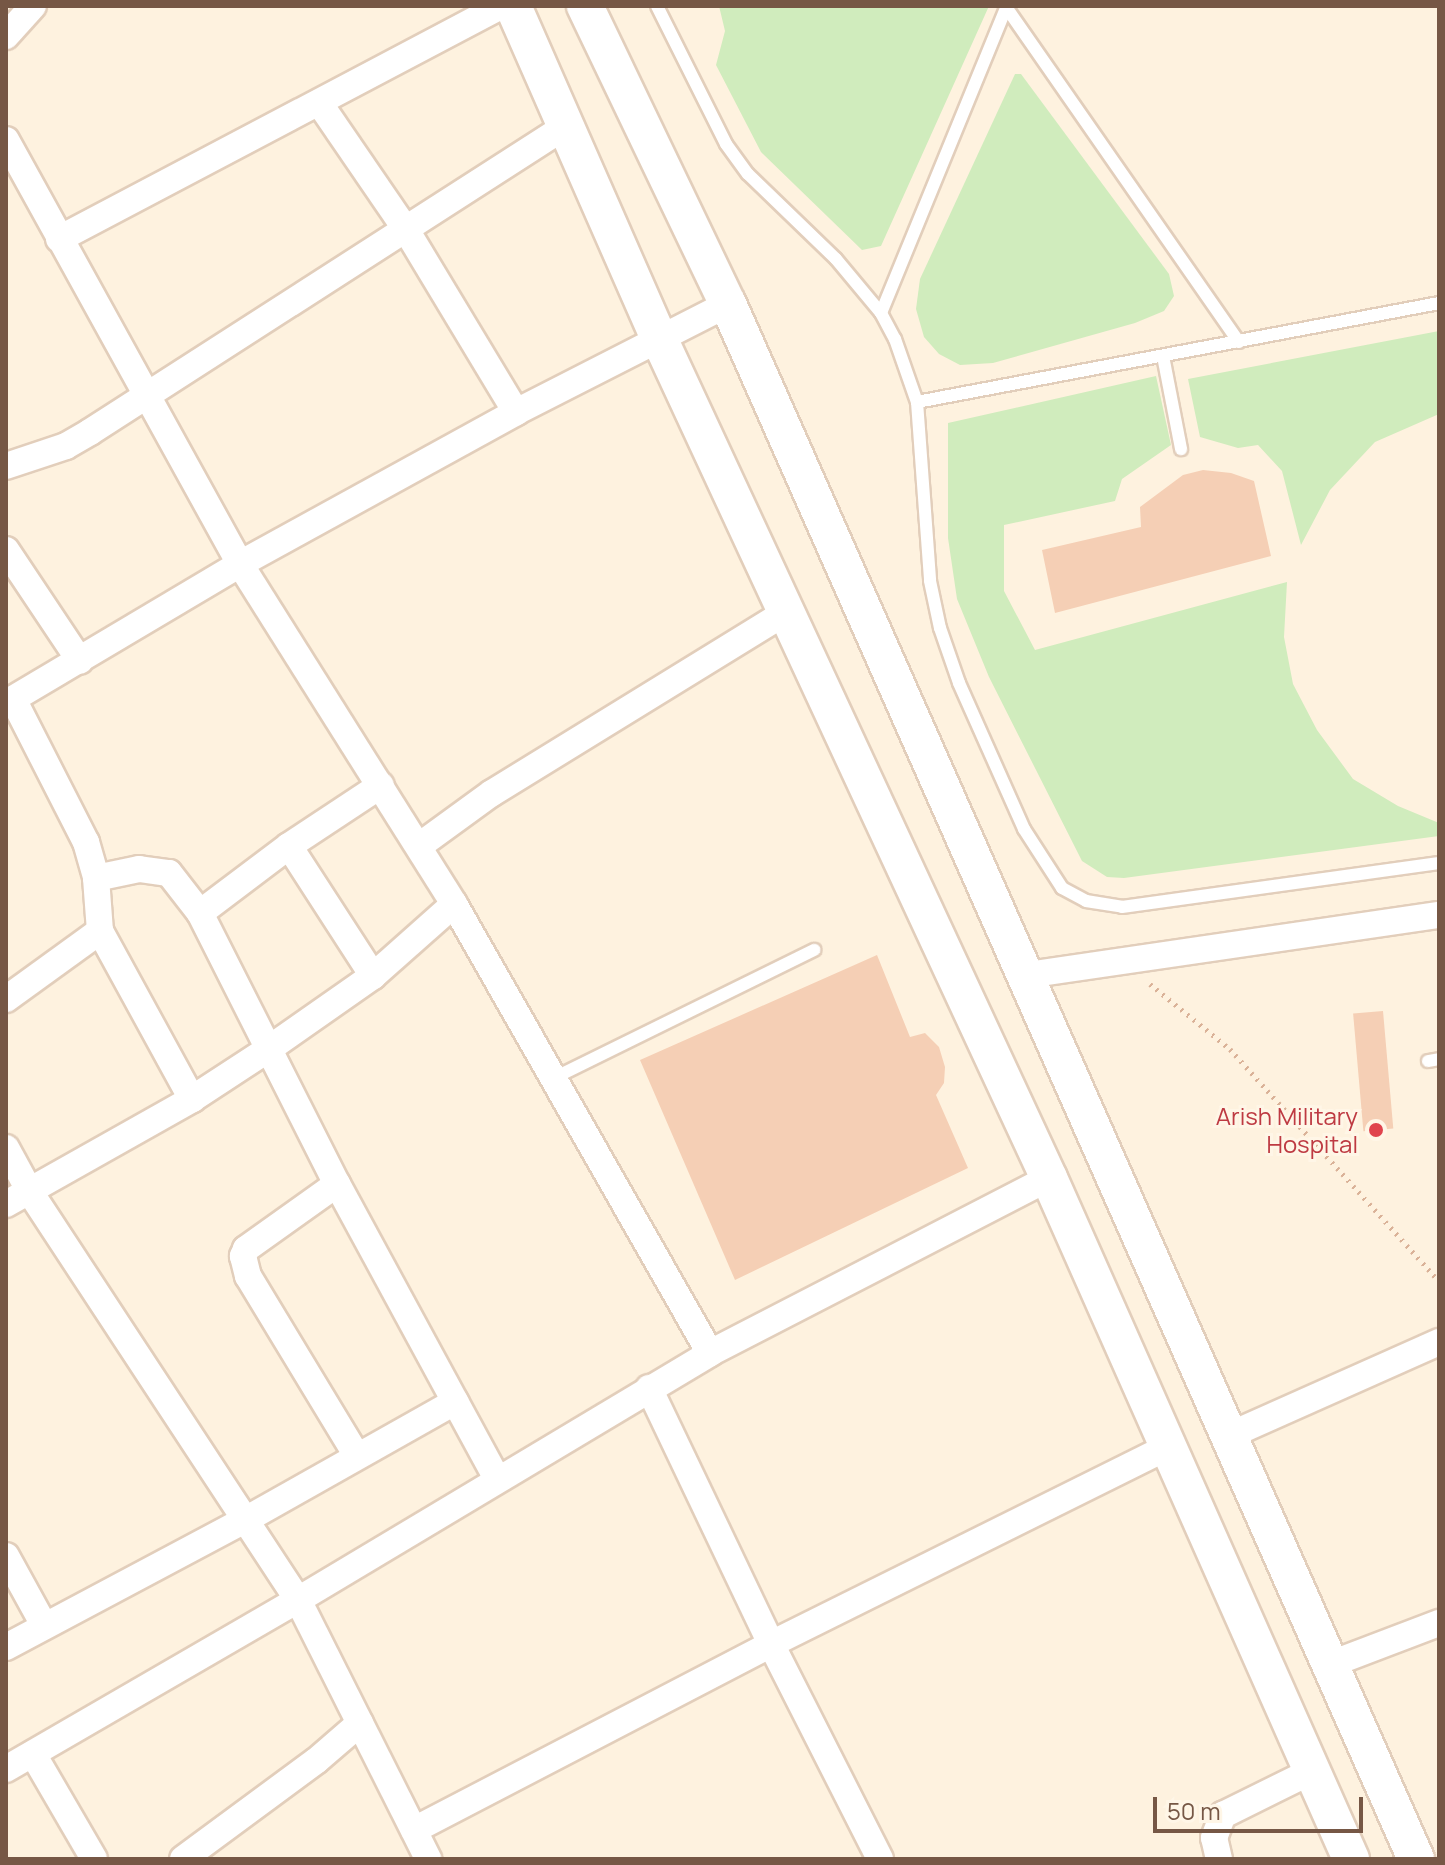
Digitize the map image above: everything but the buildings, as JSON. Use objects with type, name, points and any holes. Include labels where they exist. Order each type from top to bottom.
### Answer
[{"type":"main road","points":[[513,6],[659,338],[1049,1178],[1351,1859]]},
{"type":"main road","points":[[585,6],[728,304],[1416,1859]]},
{"type":"main road","points":[[1250,1628],[1305,1603]]},
{"type":"street","points":[[6,36],[33,6]]},
{"type":"street","points":[[59,239],[501,6]]},
{"type":"street","points":[[320,104],[405,228],[516,412]]},
{"type":"street","points":[[6,466],[66,446],[566,126]]},
{"type":"street","points":[[6,140],[240,564],[454,904],[556,1077],[710,1353]]},
{"type":"street","points":[[192,1099],[100,931],[96,878],[86,842],[10,701],[240,564],[516,412],[728,304]]},
{"type":"street","points":[[6,550],[80,661]]},
{"type":"street","points":[[419,846],[492,793],[788,611]]},
{"type":"street","points":[[200,913],[289,846],[381,785]]},
{"type":"street","points":[[289,846],[373,976]]},
{"type":"street","points":[[96,878],[139,869],[169,873],[200,913],[337,1184],[497,1479]]},
{"type":"street","points":[[6,1204],[192,1099],[270,1048],[373,976],[454,904]]},
{"type":"street","points":[[1027,975],[1120,959],[1439,915]]},
{"type":"street","points":[[6,999],[100,931]]},
{"type":"street","points":[[6,1148],[30,1192],[298,1600],[428,1859]]},
{"type":"street","points":[[6,1769],[298,1600],[710,1353],[1049,1178]]},
{"type":"street","points":[[337,1184],[246,1249],[243,1256],[248,1276],[357,1456]]},
{"type":"street","points":[[1230,1435],[1439,1342]]},
{"type":"street","points":[[649,1388],[771,1644],[880,1859]]},
{"type":"street","points":[[6,1647],[247,1519],[455,1402]]},
{"type":"street","points":[[414,1830],[771,1644],[1167,1447]]},
{"type":"street","points":[[6,1556],[44,1625]]},
{"type":"street","points":[[1331,1664],[1439,1623]]},
{"type":"street","points":[[183,1859],[316,1761],[360,1723]]},
{"type":"street","points":[[33,1754],[94,1859]]},
{"type":"street","points":[[1219,1859],[1214,1838],[1223,1815],[1312,1771]]},
{"type":"lane","points":[[657,6],[726,144],[748,174],[836,259],[881,313],[895,339],[917,402],[930,581],[940,628],[959,683],[1024,829],[1062,888],[1086,901],[1122,907],[1439,863]]},
{"type":"lane","points":[[881,313],[1007,7]]},
{"type":"lane","points":[[1007,7],[1239,342]]},
{"type":"lane","points":[[917,402],[1439,303]]},
{"type":"lane","points":[[1163,356],[1181,449]]},
{"type":"lane","points":[[556,1077],[814,950]]},
{"type":"path","points":[[1120,959],[1230,1049],[1439,1281]]},
{"type":"green space","points":[[719,6],[989,6],[881,246],[862,250],[761,152],[716,65],[725,31]]},
{"type":"green space","points":[[1015,74],[1021,74],[1169,274],[1174,296],[1164,311],[1135,323],[993,363],[960,365],[939,354],[924,337],[916,309],[920,279]]},
{"type":"green space","points":[[1439,331],[1439,414],[1375,442],[1330,490],[1301,545],[1282,471],[1258,445],[1238,448],[1200,437],[1188,379]]},
{"type":"green space","points":[[1156,376],[1171,445],[1122,479],[1115,501],[1004,525],[1004,591],[1035,650],[1287,582],[1284,637],[1293,684],[1317,730],[1353,779],[1398,806],[1439,823],[1439,836],[1124,878],[1107,877],[1082,861],[989,677],[957,599],[948,538],[948,423]]},
{"type":"place","name":"Arish Military Hospital","points":[[1376,1130]]}]
